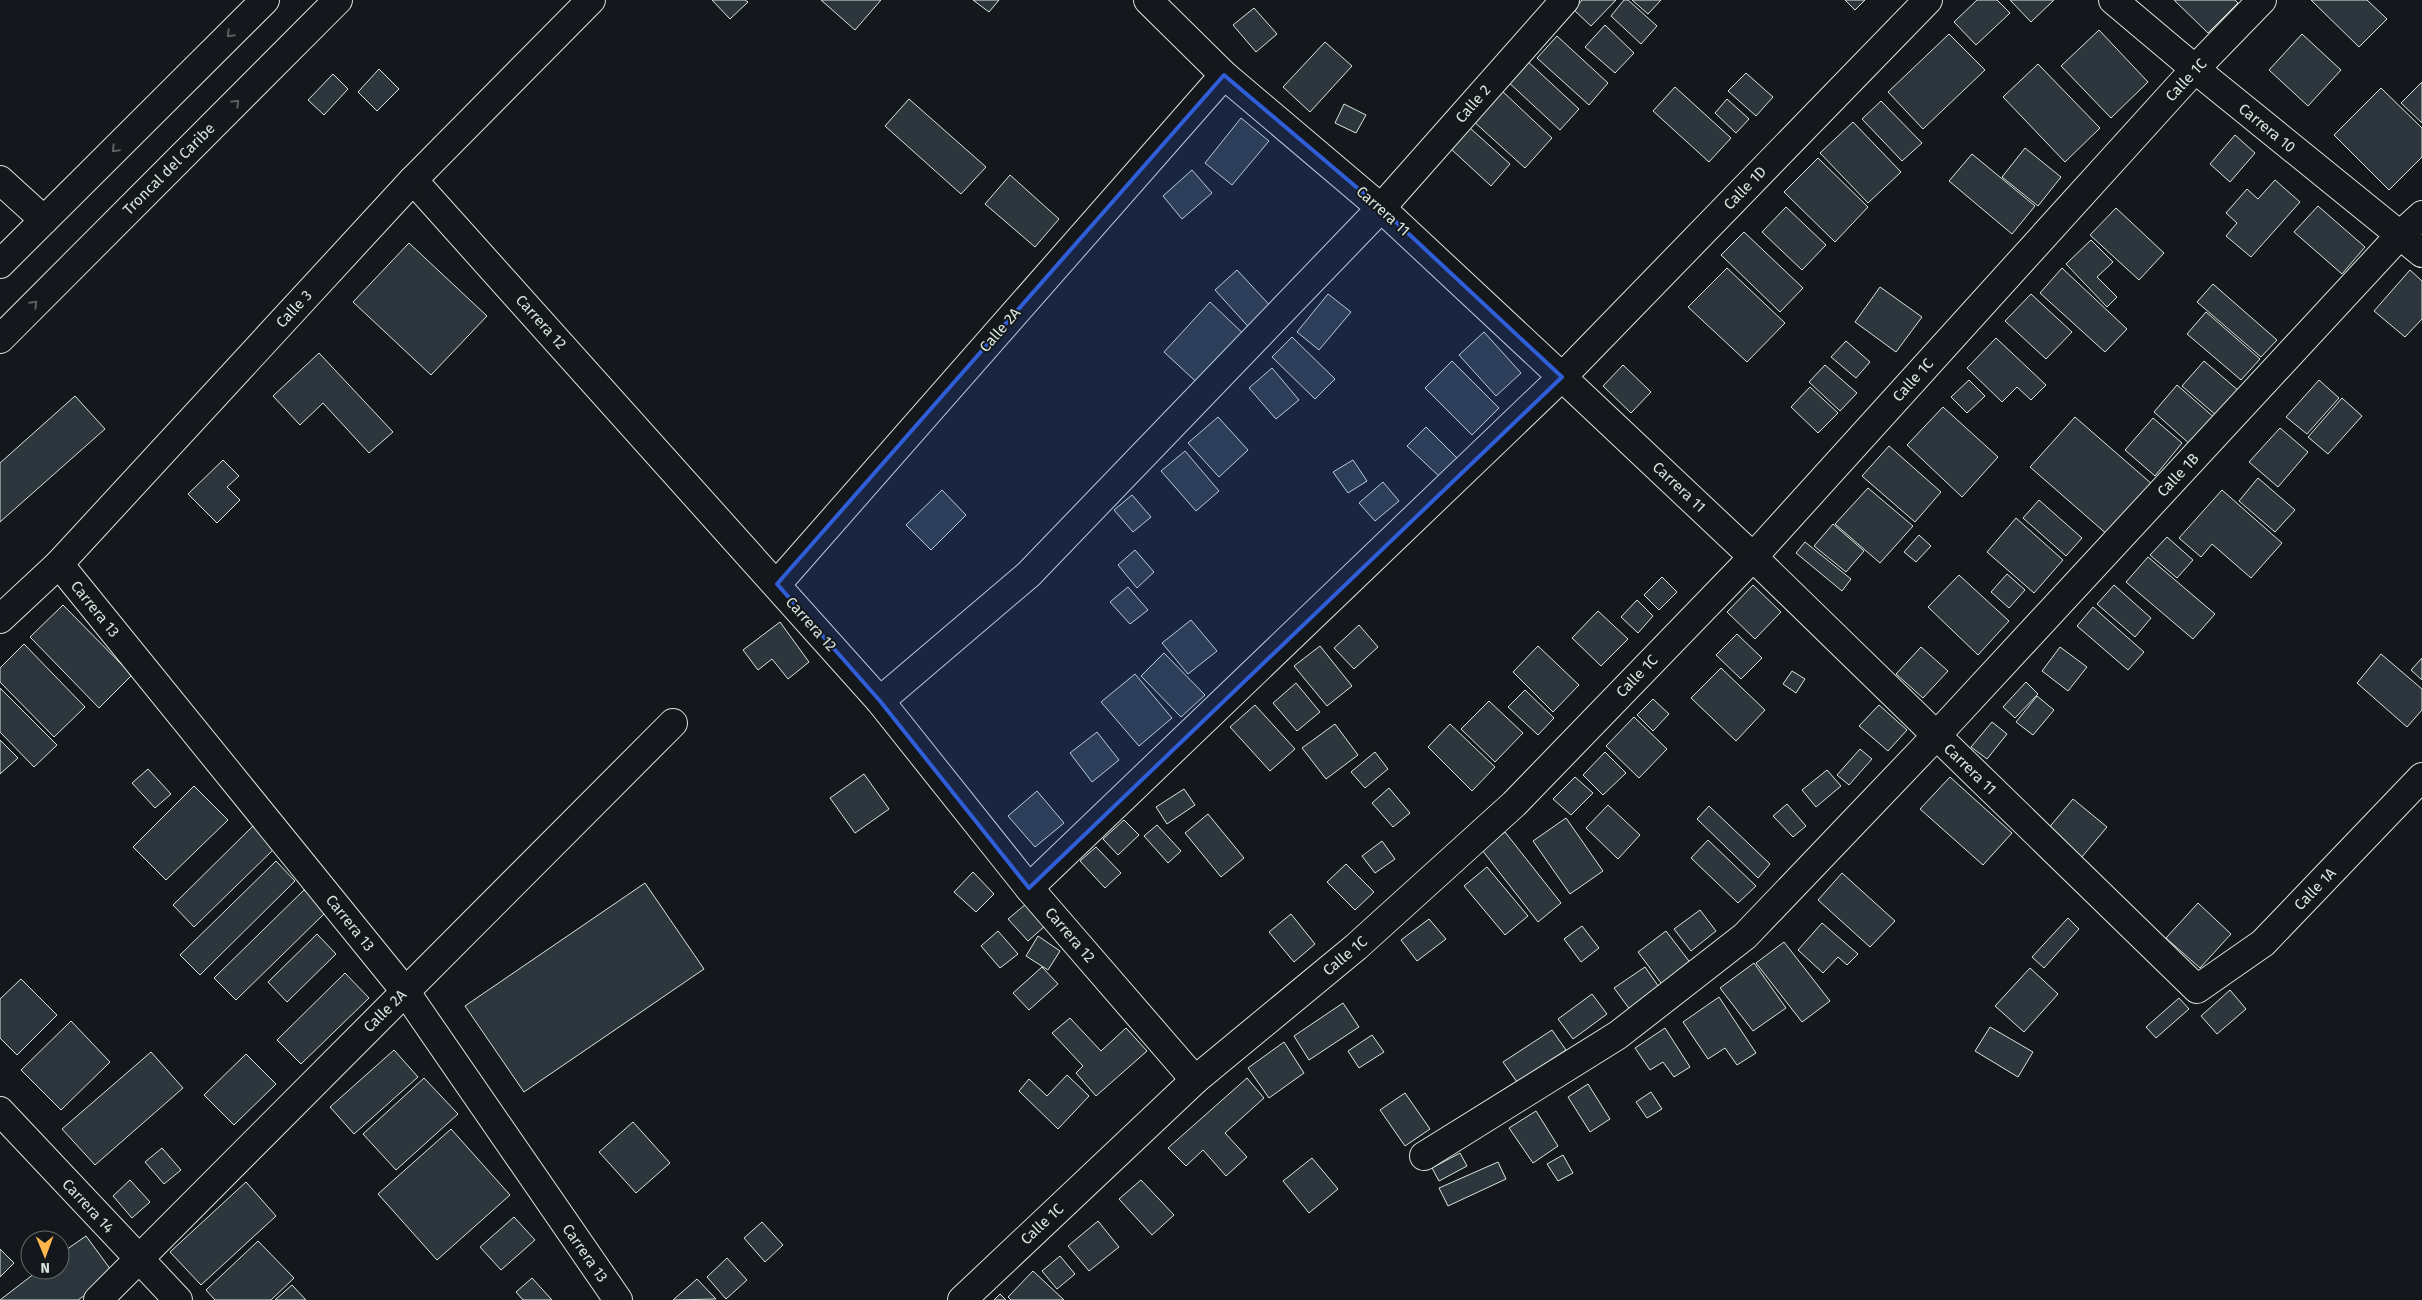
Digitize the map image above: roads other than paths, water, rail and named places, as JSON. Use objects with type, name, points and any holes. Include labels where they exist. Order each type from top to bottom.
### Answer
[{"type":"main road","points":[[0,264],[265,0]]},
{"type":"main road","name":"Troncal del Caribe","points":[[0,339],[338,0]]},
{"type":"main road","name":"Calle 3","points":[[0,619],[58,564],[413,180],[591,0]]},
{"type":"main road","name":"Carrera 11","points":[[1148,0],[1224,75],[1381,208],[1753,557],[2197,989]]},
{"type":"main road","name":"Calle 2","points":[[880,701],[1029,574],[1381,208],[1565,0]]},
{"type":"main road","name":"Calle 1D","points":[[1029,888],[1562,377],[1928,0]]},
{"type":"main road","name":"Carrera 10","points":[[2113,0],[2195,70],[2422,253]]},
{"type":"main road","name":"Calle 1C","points":[[962,1300],[1195,1080],[1356,947],[1514,804],[1753,557],[2195,70],[2262,0]]},
{"type":"main road","name":"Calle 2A","points":[[776,584],[1224,75]]},
{"type":"main road","points":[[0,180],[44,220]]},
{"type":"main road","name":"Carrera 12","points":[[413,180],[880,701],[1029,888],[1195,1080]]},
{"type":"main road","name":"Calle 1B","points":[[1424,1156],[1618,1034],[1745,936],[1936,736],[2400,235],[2422,215]]},
{"type":"main road","name":"Carrera 13","points":[[58,564],[405,991],[618,1300]]},
{"type":"main road","name":"Calle 2A","points":[[98,1300],[673,723]]},
{"type":"main road","name":"Calle 1A","points":[[2197,989],[2263,943],[2422,777]]},
{"type":"main road","name":"Carrera 14","points":[[0,1111],[137,1259],[178,1300]]}]
